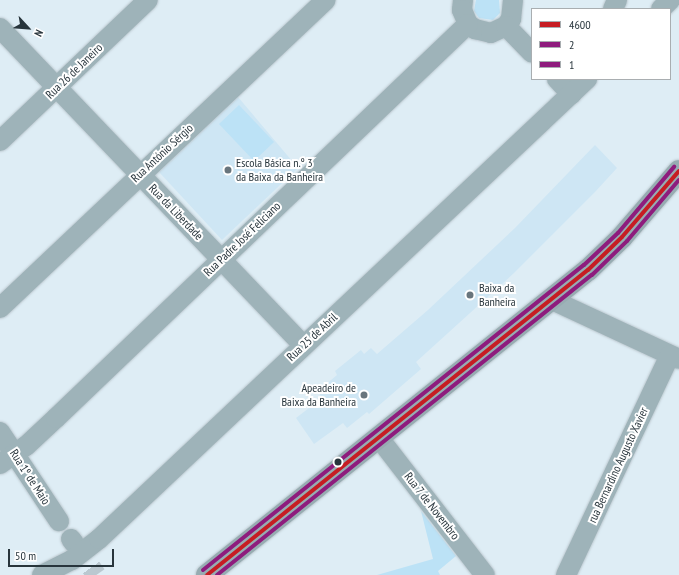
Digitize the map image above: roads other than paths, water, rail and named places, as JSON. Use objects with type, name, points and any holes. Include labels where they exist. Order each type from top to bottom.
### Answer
[{"type":"main road","points":[[207,575],[552,300],[622,238],[679,171]]},
{"type":"street","name":"Rua 26 de Janeiro","points":[[0,141],[148,0]]},
{"type":"street","name":"Rua António Sérgio","points":[[0,308],[139,174],[326,0]]},
{"type":"street","points":[[463,0],[462,10],[468,24],[475,30],[491,33],[506,26],[514,12],[513,0]]},
{"type":"street","points":[[662,8],[670,0]]},
{"type":"street","name":"Rua Padre José Feliciano","points":[[8,459],[56,418],[221,258],[468,24]]},
{"type":"street","points":[[506,26],[531,52]]},
{"type":"street","name":"Rua da Liberdade","points":[[0,28],[303,345]]},
{"type":"street","points":[[559,80],[575,87]]},
{"type":"street","name":"Rua 25 de Abril","points":[[45,574],[72,560],[99,539],[575,87],[586,80]]},
{"type":"street","points":[[552,300],[674,357]]},
{"type":"street","name":"rua Bernardino Augusto Xavier","points":[[566,575],[674,357]]},
{"type":"street","name":"Rua 1º de Maio","points":[[0,432],[8,459],[59,521]]},
{"type":"street","name":"Rua 7 de Novembro","points":[[379,438],[485,575]]},
{"type":"tunnel","points":[[74,543],[96,575]]},
{"type":"place","name":"Escola Básica n.º 3 da Baixa da Banheira","points":[[228,170]]},
{"type":"place","name":"Baixa da Banheira","points":[[470,295]]},
{"type":"place","name":"Apeadeiro de Baixa da Banheira","points":[[364,395]]}]
